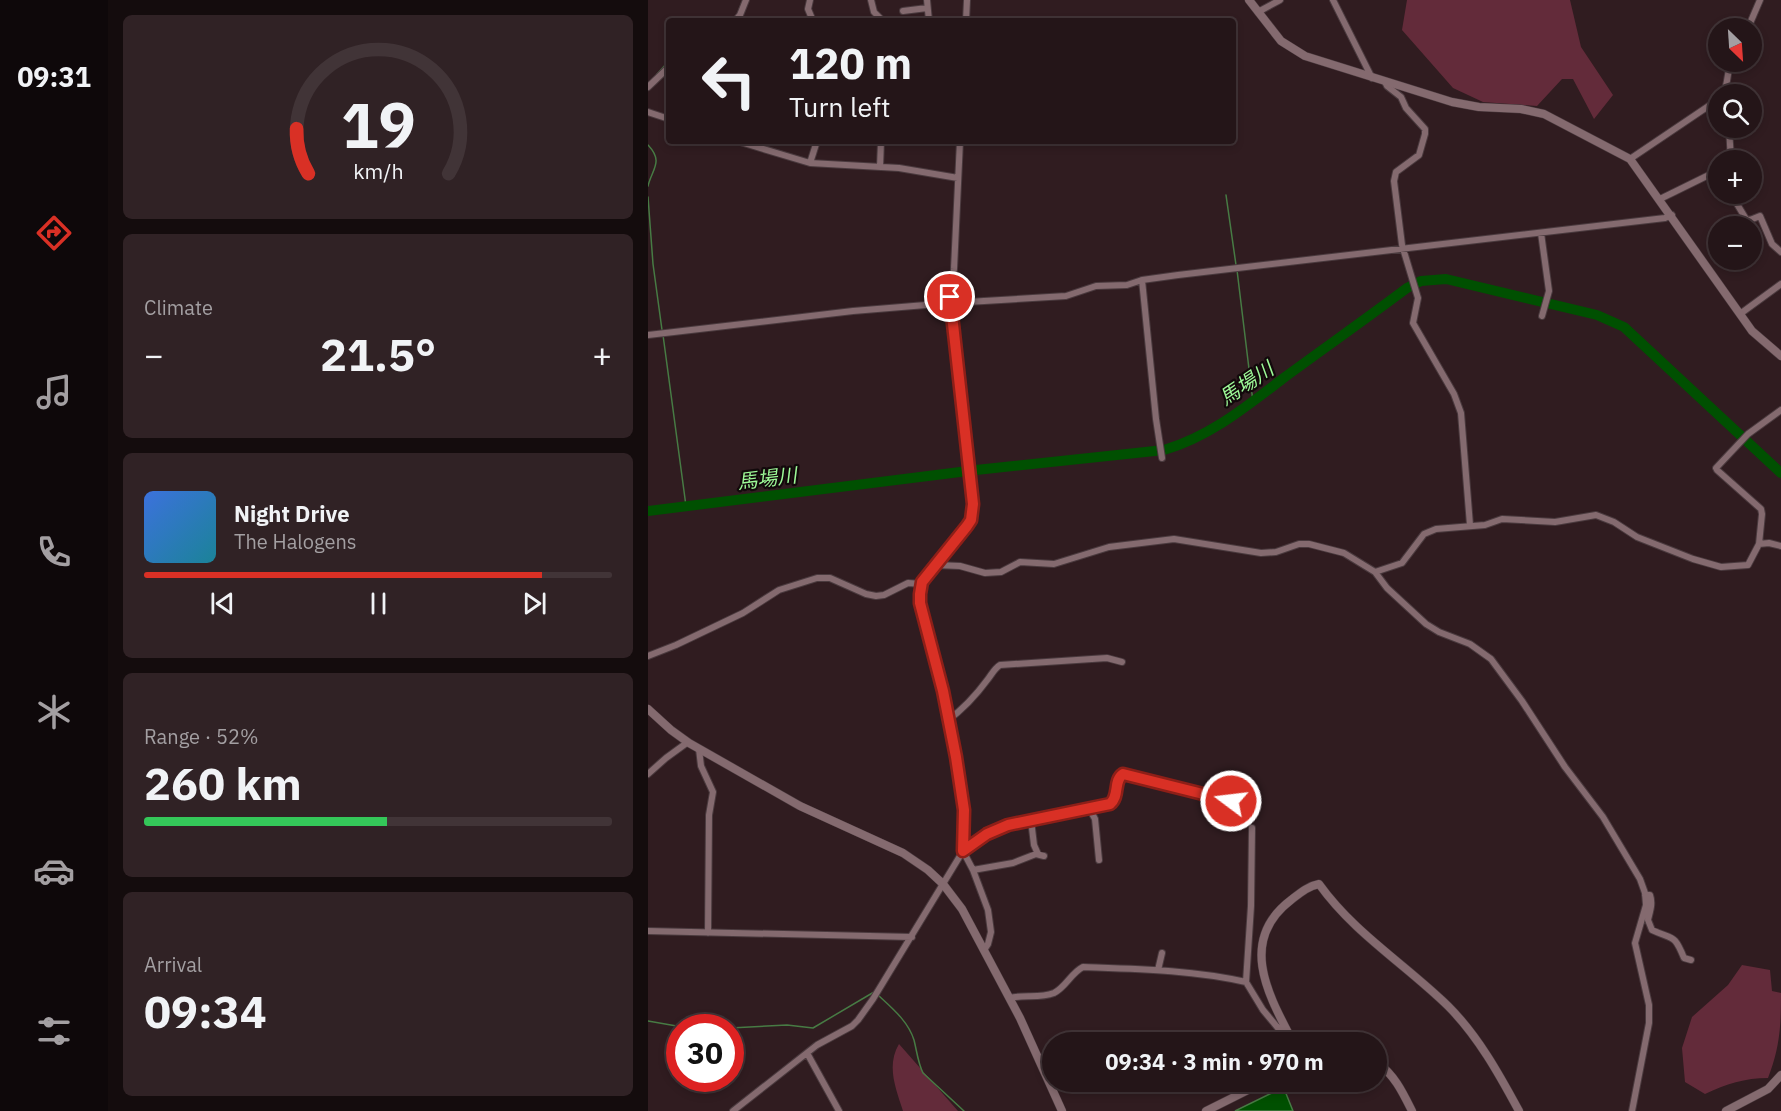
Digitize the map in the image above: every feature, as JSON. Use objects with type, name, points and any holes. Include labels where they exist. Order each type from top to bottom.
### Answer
[{"type":"street","points":[[738,18],[746,0]]},
{"type":"street","points":[[810,0],[808,9],[812,18]]},
{"type":"street","points":[[871,0],[872,8],[880,18]]},
{"type":"street","points":[[927,0],[929,18]]},
{"type":"street","points":[[966,18],[967,0]]},
{"type":"street","points":[[1250,0],[1281,41],[1290,49],[1305,56],[1458,104],[1521,109],[1544,114],[1630,159],[1660,198],[1752,331],[1781,356]]},
{"type":"street","points":[[1258,12],[1280,0]]},
{"type":"street","points":[[1333,0],[1372,78]]},
{"type":"street","points":[[1752,18],[1760,0]]},
{"type":"street","points":[[903,11],[927,8]]},
{"type":"street","points":[[648,87],[666,70]]},
{"type":"street","points":[[1385,82],[1401,97],[1406,108],[1423,126],[1425,134],[1419,155],[1396,172],[1394,177],[1402,245],[1417,292],[1418,302],[1413,323],[1454,394],[1461,413],[1470,525]]},
{"type":"street","points":[[1630,159],[1708,106]]},
{"type":"street","points":[[648,112],[666,118]]},
{"type":"street","points":[[747,144],[810,163],[899,168],[958,178]]},
{"type":"street","points":[[810,163],[816,144]]},
{"type":"street","points":[[880,167],[881,144]]},
{"type":"street","points":[[960,144],[954,269],[950,303],[973,504],[971,520],[921,584],[920,603],[943,691],[947,721],[956,757],[964,810],[963,851],[986,903],[991,926],[988,944],[984,950]]},
{"type":"street","points":[[1660,198],[1708,176]]},
{"type":"street","points":[[1737,204],[1746,219],[1750,220],[1760,216],[1772,244],[1781,252]]},
{"type":"street","points":[[648,335],[853,311],[1066,296],[1096,286],[1126,285],[1142,280],[1665,218],[1672,215]]},
{"type":"street","points":[[1541,233],[1549,291],[1542,316]]},
{"type":"street","points":[[1142,280],[1162,458]]},
{"type":"street","points":[[1740,314],[1781,284]]},
{"type":"street","points":[[1375,572],[1402,563],[1424,534],[1442,527],[1485,525],[1506,519],[1541,522],[1568,521],[1596,515],[1614,522],[1637,537],[1694,559],[1721,567],[1748,565],[1760,544],[1761,509],[1717,470],[1719,463],[1748,434],[1781,410]]},
{"type":"street","points":[[936,566],[960,566],[985,573],[1001,572],[1020,562],[1054,564],[1109,547],[1174,539],[1261,553],[1271,553],[1299,544],[1309,544],[1344,553],[1375,572],[1387,588],[1424,622],[1439,632],[1476,647],[1495,664],[1522,701],[1565,767],[1613,831],[1640,879],[1645,895],[1644,916],[1635,943],[1649,1005],[1649,1023],[1632,1111]]},
{"type":"street","points":[[1760,544],[1769,543],[1781,546]]},
{"type":"street","points":[[648,656],[743,613],[779,590],[817,578],[830,578],[866,594],[878,596],[908,583],[921,584]]},
{"type":"street","points":[[947,721],[975,695],[1000,665],[1107,658],[1122,662]]},
{"type":"street","points":[[648,709],[670,730],[688,742],[800,806],[903,853],[928,870],[943,884],[962,909],[1010,998],[1062,1111]]},
{"type":"street","points":[[648,774],[688,742]]},
{"type":"street","points":[[699,748],[701,766],[713,792],[709,815],[708,933]]},
{"type":"street","points":[[733,1111],[807,1053],[858,1020],[912,937],[963,851],[994,831],[1031,820],[1112,803],[1117,780],[1123,774],[1238,802]]},
{"type":"street","points":[[1089,808],[1095,819],[1100,860]]},
{"type":"street","points":[[973,870],[1041,855],[1034,845],[1031,820]]},
{"type":"street","points":[[1252,828],[1251,906],[1246,982],[1263,1010],[1278,1028],[1285,1027]]},
{"type":"street","points":[[1288,1032],[1266,986],[1261,954],[1265,936],[1273,919],[1285,905],[1311,885],[1319,884],[1351,923],[1448,1006],[1474,1036],[1520,1111]]},
{"type":"street","points":[[1645,895],[1650,895],[1651,899],[1648,920],[1652,930],[1672,937],[1678,943],[1684,957],[1691,960]]},
{"type":"street","points":[[648,931],[912,937]]},
{"type":"street","points":[[1158,970],[1162,953]]},
{"type":"street","points":[[1010,998],[1046,996],[1056,992],[1083,967],[1209,974],[1246,982]]},
{"type":"street","points":[[807,1053],[839,1111]]},
{"type":"street","points":[[1387,1070],[1398,1081],[1412,1111]]},
{"type":"street","points":[[1726,1111],[1768,1089],[1781,1076]]},
{"type":"street","points":[[1206,1111],[1244,1092]]},
{"type":"shaded area","points":[[1407,0],[1570,0],[1581,47],[1613,95],[1594,119],[1573,79],[1562,79],[1537,106],[1483,102],[1453,88],[1402,30]]},
{"type":"shaded area","points":[[1742,965],[1770,970],[1772,991],[1781,993],[1780,1026],[1775,1056],[1768,1078],[1736,1082],[1705,1094],[1685,1082],[1682,1048],[1692,1017],[1728,985]]},
{"type":"shaded area","points":[[899,1044],[958,1111],[903,1111],[895,1086],[893,1069],[895,1052]]},
{"type":"shaded area","points":[[1274,1092],[1285,1092],[1293,1111],[1235,1111]]},
{"type":"waterway","points":[[739,10],[743,0]]},
{"type":"waterway","points":[[657,74],[666,64]]},
{"type":"waterway","points":[[648,145],[656,161],[648,186]]},
{"type":"waterway","points":[[1226,195],[1236,265]]},
{"type":"waterway","points":[[648,197],[653,264],[662,330]]},
{"type":"waterway","points":[[1237,270],[1253,402]]},
{"type":"waterway","name":"馬場川","points":[[648,511],[976,470],[1164,450],[1197,437],[1228,419],[1407,288],[1421,281],[1446,279],[1597,315],[1624,327],[1781,473]]},
{"type":"waterway","points":[[663,335],[686,506]]},
{"type":"waterway","points":[[744,1027],[787,1025],[813,1028],[874,992]]},
{"type":"waterway","points":[[878,995],[908,1027],[923,1073],[964,1111]]},
{"type":"waterway","points":[[648,1021],[666,1024]]},
{"type":"route","points":[[950,297],[973,504],[971,520],[922,582],[920,603],[943,691],[947,721],[956,757],[964,810],[963,851],[987,834],[1008,825],[1110,804],[1115,797],[1120,774],[1231,801]]}]
